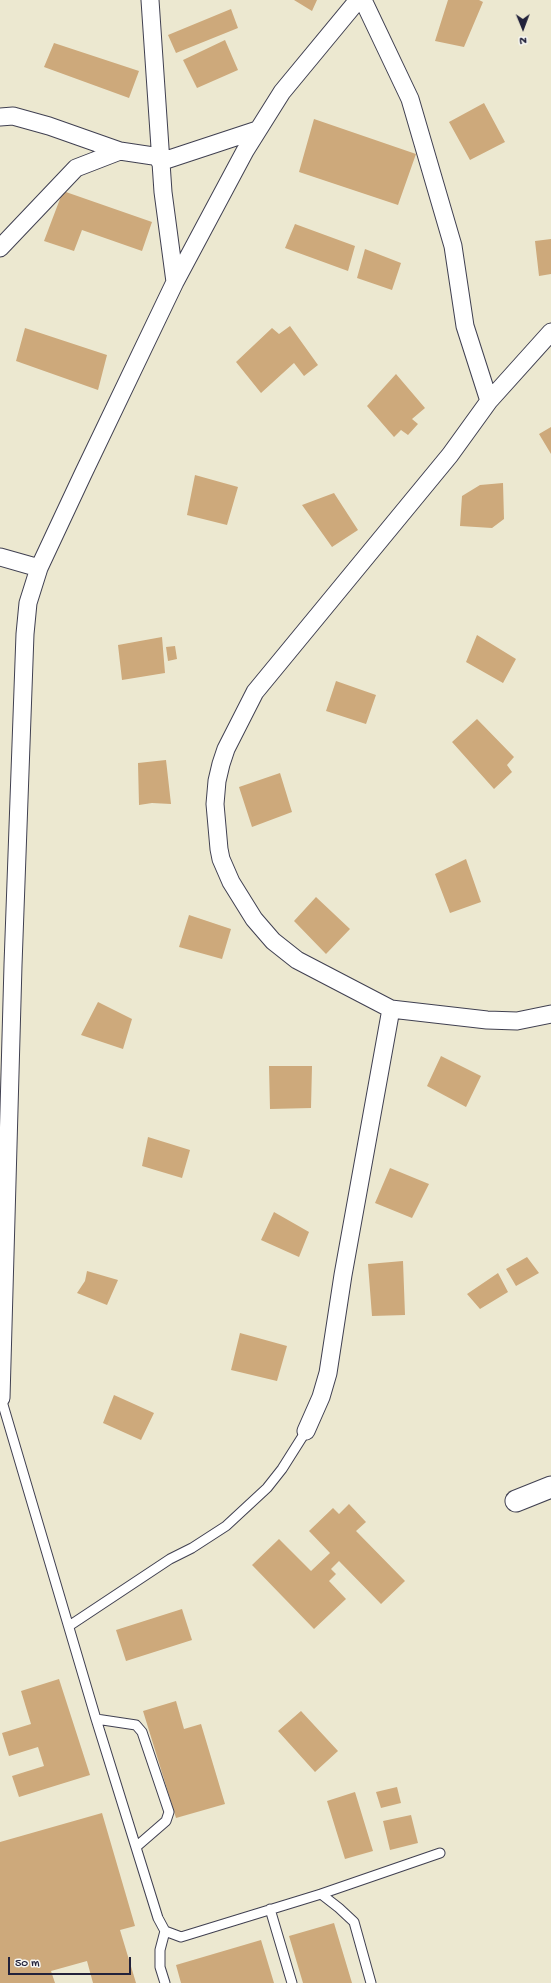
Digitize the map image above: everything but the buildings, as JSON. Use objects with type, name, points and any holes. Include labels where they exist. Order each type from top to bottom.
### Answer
[{"type":"street","points":[[150,0],[160,160],[175,282]]},
{"type":"street","points":[[1,1398],[25,634],[28,603],[39,568],[175,282],[257,130],[282,92],[358,0]]},
{"type":"street","points":[[363,0],[410,99],[453,246],[465,326],[489,401]]},
{"type":"street","points":[[0,117],[13,116],[49,126],[120,151],[160,160],[257,130]]},
{"type":"street","points":[[0,248],[76,168],[120,151]]},
{"type":"street","points":[[551,332],[489,401],[450,455],[255,692],[226,749],[216,781],[216,817],[221,859],[239,896],[254,919],[273,940],[297,960],[391,1009],[487,1020],[517,1021],[551,1014]]},
{"type":"street","points":[[0,557],[39,568]]},
{"type":"street","points":[[306,1431],[321,1397],[328,1373],[333,1335],[391,1009]]},
{"type":"street","points":[[516,1501],[551,1487]]},
{"type":"lane","points":[[0,1418],[1,1398]]},
{"type":"lane","points":[[1,1398],[96,1719],[158,1918],[165,1931],[181,1937],[321,1894],[440,1853]]},
{"type":"lane","points":[[69,1626],[170,1559],[192,1548],[226,1526],[267,1488],[282,1469],[306,1431]]},
{"type":"lane","points":[[96,1719],[136,1725],[142,1732],[169,1812],[166,1821],[136,1847]]},
{"type":"lane","points":[[321,1894],[354,1922],[371,1983]]},
{"type":"lane","points":[[270,1909],[292,1983]]},
{"type":"lane","points":[[165,1931],[160,1950],[160,1967],[165,1983]]}]
